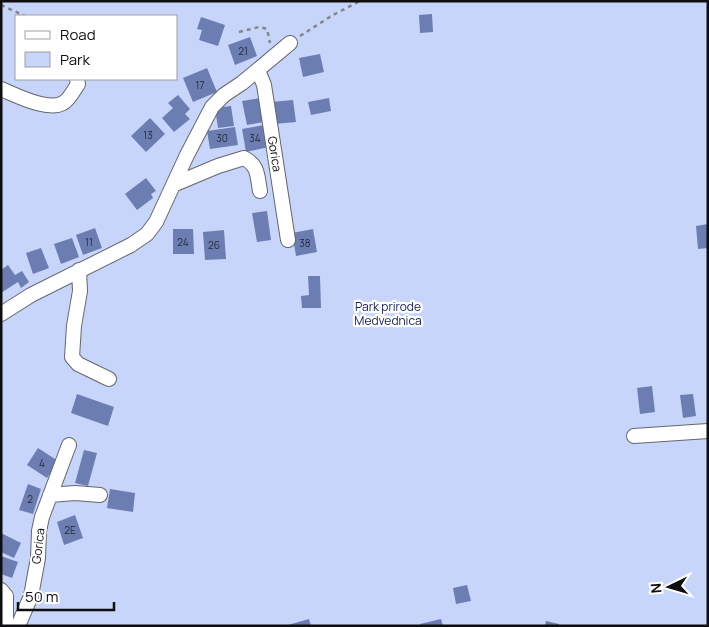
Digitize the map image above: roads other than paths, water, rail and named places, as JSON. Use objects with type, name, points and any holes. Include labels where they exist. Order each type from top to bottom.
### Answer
[{"type":"street","points":[[1,314],[31,295],[131,245],[147,234],[156,222],[212,107],[224,94],[258,70],[290,43]]},
{"type":"street","name":"Gorica","points":[[258,70],[264,85],[288,240]]},
{"type":"street","points":[[1,90],[51,106],[64,103],[78,84],[76,80]]},
{"type":"street","name":"Gorica","points":[[175,184],[218,166],[244,158],[252,162],[256,169],[260,191]]},
{"type":"street","points":[[79,270],[80,291],[74,326],[72,357],[78,364],[109,380]]},
{"type":"street","points":[[634,436],[708,431]]},
{"type":"street","name":"Gorica","points":[[18,626],[31,596],[38,558],[41,524],[69,445]]},
{"type":"street","points":[[50,495],[75,492],[100,495]]},
{"type":"street","points":[[1,590],[6,596],[6,626]]},
{"type":"park label","name":"Park prirode Medvednica","points":[[388,313]]}]
